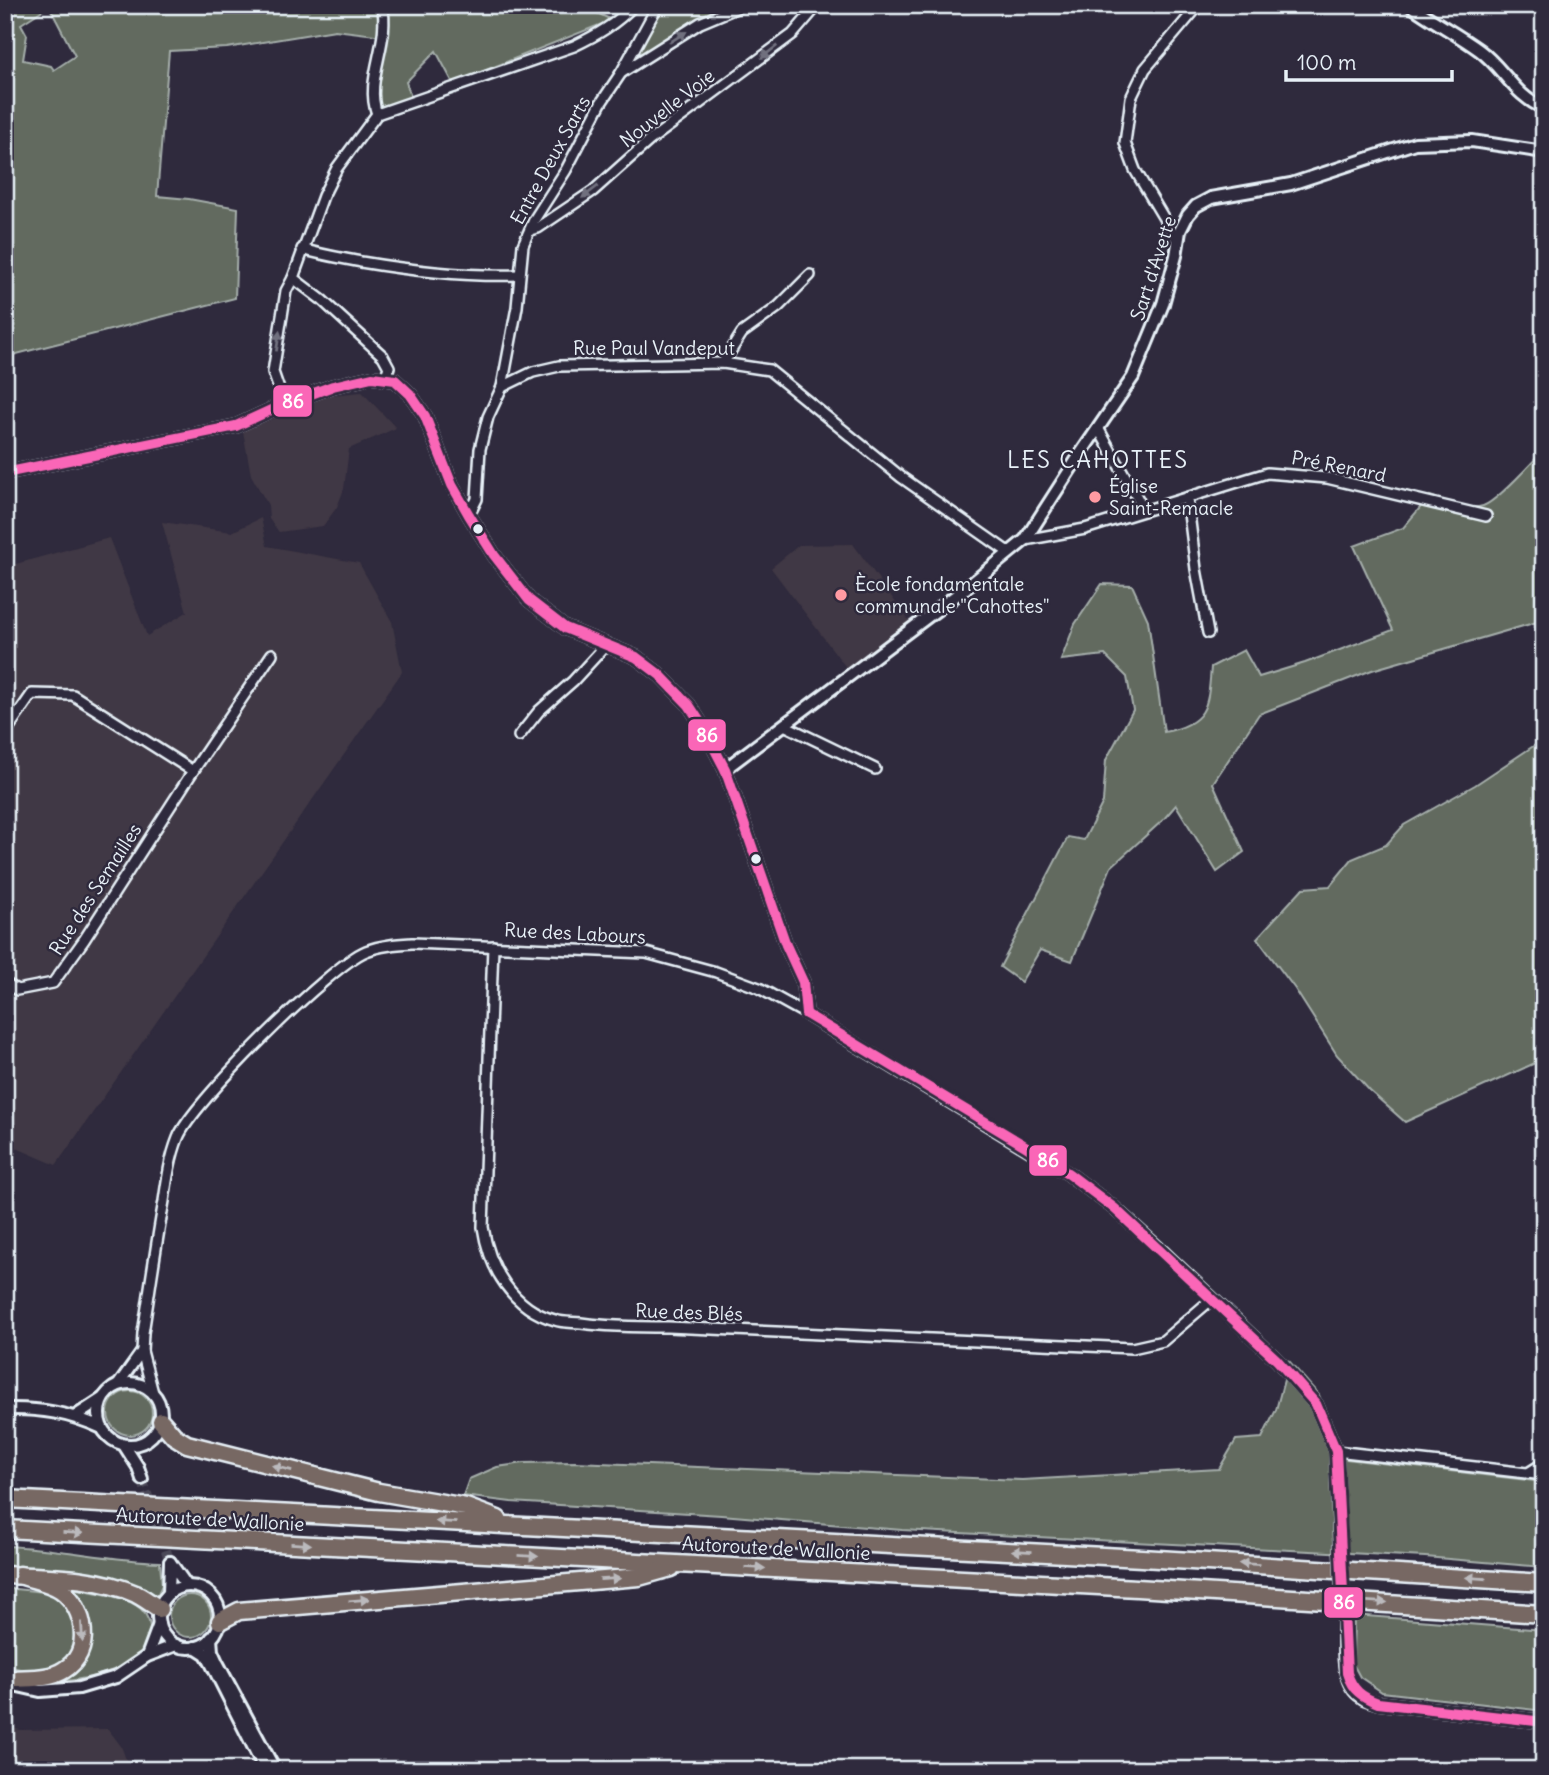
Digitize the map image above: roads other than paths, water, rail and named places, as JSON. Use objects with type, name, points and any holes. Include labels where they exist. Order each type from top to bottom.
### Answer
[{"type":"highway","points":[[161,1421],[174,1436],[187,1444],[357,1486],[466,1507],[514,1525]]},
{"type":"highway","name":"Autoroute de Wallonie","points":[[5,1499],[1142,1558],[1544,1583]]},
{"type":"highway","name":"Autoroute de Wallonie","points":[[5,1529],[1137,1588],[1544,1614]]},
{"type":"highway","points":[[220,1621],[239,1611],[639,1577],[685,1564]]},
{"type":"highway","points":[[12,1575],[77,1579],[113,1587],[136,1595],[159,1616]]},
{"type":"highway","points":[[5,1681],[39,1678],[65,1670],[73,1663],[83,1640],[79,1614],[62,1590],[12,1575]]},
{"type":"street","points":[[377,114],[374,89],[384,34],[382,5]]},
{"type":"street","points":[[284,404],[274,372],[286,291],[323,196],[337,168],[377,114],[574,46],[602,33],[634,5]]},
{"type":"street","name":"Entre Deux Sarts","points":[[502,387],[517,307],[523,245],[534,220],[566,170],[658,5]]},
{"type":"street","points":[[621,73],[700,23],[743,5]]},
{"type":"street","name":"Nouvelle Voie","points":[[530,230],[538,228],[593,191],[649,141],[793,34],[818,5]]},
{"type":"street","points":[[1178,242],[1135,170],[1125,143],[1131,98],[1145,69],[1199,5]]},
{"type":"street","points":[[1410,5],[1481,51],[1516,89],[1534,104],[1544,108]]},
{"type":"street","name":"Sart d'Avette","points":[[1025,540],[1133,377],[1163,304],[1180,231],[1196,206],[1211,198],[1291,184],[1415,143],[1472,141],[1544,152]]},
{"type":"street","points":[[302,249],[406,270],[489,276],[519,275]]},
{"type":"street","points":[[723,363],[742,333],[778,307],[810,275]]},
{"type":"street","points":[[293,278],[322,300],[383,356],[389,367],[385,379]]},
{"type":"street","name":"Rue Paul Vandeput","points":[[502,387],[533,372],[559,366],[723,363],[769,370],[890,469],[1008,552]]},
{"type":"street","points":[[5,473],[236,426],[333,386],[372,377],[395,380],[410,394],[425,416],[452,485],[469,516],[494,555],[529,600],[565,628],[636,657],[670,685],[696,715],[725,769],[786,945],[803,982],[806,1014]]},
{"type":"street","points":[[469,516],[477,499],[480,449],[488,417],[502,387]]},
{"type":"street","points":[[1098,428],[1144,510]]},
{"type":"street","name":"Pré Renard","points":[[1025,540],[1085,529],[1267,473],[1327,478],[1486,516]]},
{"type":"street","points":[[1187,498],[1208,633]]},
{"type":"street","points":[[725,769],[966,588],[1025,540]]},
{"type":"street","points":[[521,737],[539,711],[573,681],[607,644]]},
{"type":"street","name":"Rue des Semailles","points":[[5,983],[17,990],[53,983],[272,654]]},
{"type":"street","points":[[5,733],[32,694],[72,695],[193,771]]},
{"type":"street","points":[[784,725],[875,769]]},
{"type":"street","name":"Rue des Labours","points":[[153,1393],[142,1351],[170,1166],[179,1135],[191,1115],[315,987],[366,951],[413,943],[646,953],[704,968],[748,984],[806,1014],[1069,1174],[1114,1208],[1277,1360],[1316,1404],[1336,1451],[1339,1542],[1350,1685],[1361,1697],[1378,1703],[1544,1723]]},
{"type":"street","name":"Rue des Blés","points":[[493,946],[483,1227],[486,1245],[496,1270],[510,1292],[532,1310],[555,1321],[617,1327],[1132,1348],[1163,1341],[1212,1299]]},
{"type":"street","name":"Rue des Labours","points":[[117,1386],[142,1351]]},
{"type":"street","points":[[76,1416],[117,1386],[136,1383],[153,1393],[159,1401],[161,1421],[152,1438],[143,1443],[124,1445]]},
{"type":"street","points":[[102,1399],[99,1418],[102,1428],[107,1436],[124,1445],[138,1466],[142,1479]]},
{"type":"street","points":[[5,1409],[76,1416],[102,1428]]},
{"type":"street","points":[[138,1466],[143,1443]]},
{"type":"street","points":[[1336,1451],[1544,1475]]},
{"type":"street","points":[[1528,1473],[1544,1462]]},
{"type":"street","points":[[147,1656],[169,1593],[170,1562],[187,1586]]},
{"type":"street","points":[[169,1593],[187,1586],[198,1587],[216,1600],[220,1621],[211,1638],[212,1651],[275,1770]]},
{"type":"street","points":[[159,1616],[165,1636],[176,1645]]},
{"type":"street","points":[[195,1647],[211,1638]]},
{"type":"street","points":[[5,1681],[40,1690],[79,1688],[116,1677],[147,1656],[176,1645],[195,1647],[206,1654],[265,1770]]},
{"type":"tunnel","points":[[142,1479],[170,1562]]},
{"type":"place","name":"Église Saint-Remacle","points":[[1095,497]]},
{"type":"place","name":"Ècole fondamentale communale \"Cahottes\"","points":[[841,595]]},
{"type":"district","name":"LES CAHOTTES","points":[[1098,459]]}]
